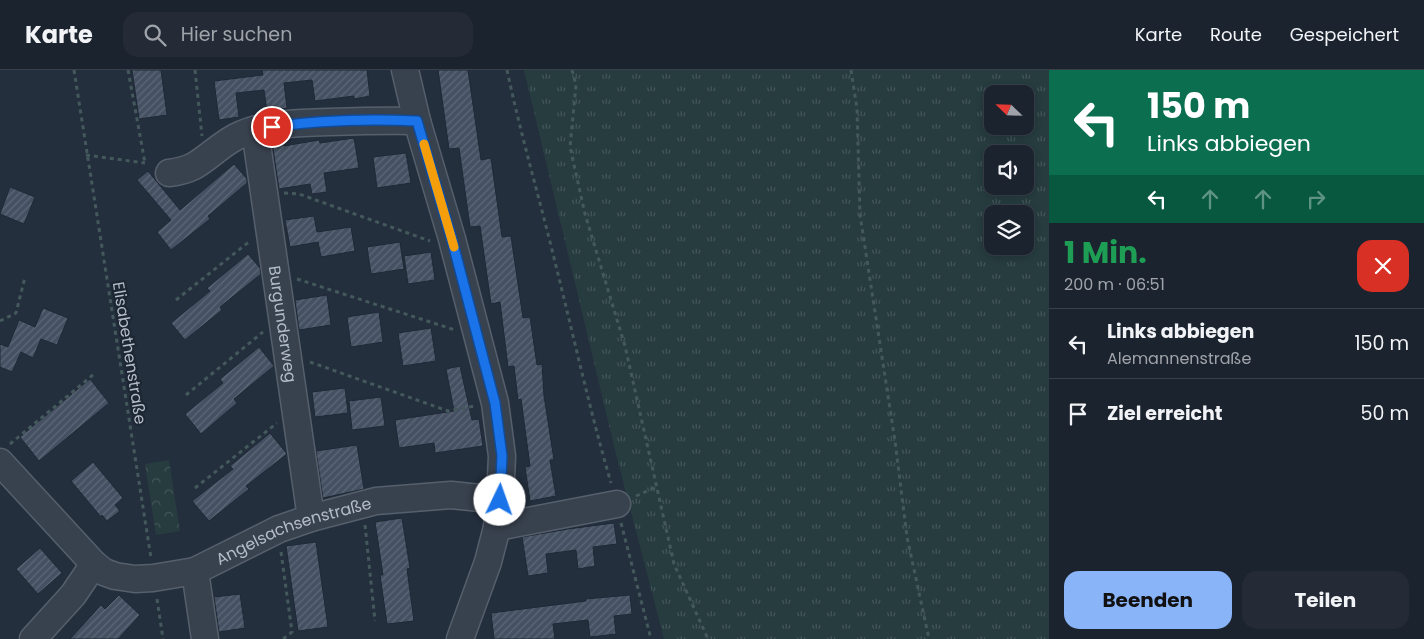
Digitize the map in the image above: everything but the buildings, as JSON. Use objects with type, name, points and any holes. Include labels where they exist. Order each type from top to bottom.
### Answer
[{"type":"street","points":[[405,70],[417,121],[452,240],[495,403],[502,456],[497,527],[488,562],[460,639]]},
{"type":"street","points":[[169,173],[183,171],[226,141],[255,130],[314,123],[386,120],[417,121]]},
{"type":"street","name":"Burgunderweg","points":[[255,130],[311,518]]},
{"type":"street","name":"Angelsachsenstraße","points":[[4,454],[94,564],[104,572],[135,579],[195,571],[278,529],[311,518],[376,501],[451,495],[500,500]]},
{"type":"street","points":[[497,527],[617,504]]},
{"type":"street","points":[[33,639],[72,595],[94,564]]},
{"type":"street","points":[[195,571],[205,639]]},
{"type":"path","name":"Elisabethenstraße","points":[[74,70],[163,639]]},
{"type":"path","points":[[128,70],[145,163]]},
{"type":"path","points":[[195,70],[204,158]]},
{"type":"path","points":[[507,70],[518,123],[556,264],[594,426],[617,504],[650,639]]},
{"type":"path","points":[[572,70],[576,85],[570,147],[585,214],[625,346],[674,564],[708,639]]},
{"type":"path","points":[[851,70],[857,109],[860,215],[895,441],[907,537],[929,639]]},
{"type":"path","points":[[86,155],[145,163],[169,173]]},
{"type":"path","points":[[263,192],[299,194],[436,243],[452,240]]},
{"type":"path","points":[[176,300],[268,226]]},
{"type":"path","points":[[276,271],[453,331],[474,327]]},
{"type":"path","points":[[0,321],[16,313],[25,277]]},
{"type":"path","points":[[186,395],[282,316]]},
{"type":"path","points":[[288,354],[448,411],[495,403]]},
{"type":"path","points":[[4,454],[94,374]]},
{"type":"path","points":[[195,488],[295,408]]},
{"type":"path","points":[[363,504],[375,620]]},
{"type":"path","points":[[278,529],[292,632],[283,639]]},
{"type":"green space","points":[[524,70],[1049,70],[1049,639],[664,639],[616,454]]},
{"type":"green space","points":[[169,460],[180,531],[156,535],[145,464]]},
{"type":"slow traffic","points":[[424,144],[454,247]]},
{"type":"route","points":[[272,127],[288,124],[386,120],[417,121],[452,240],[495,403],[502,456],[500,500]]}]
